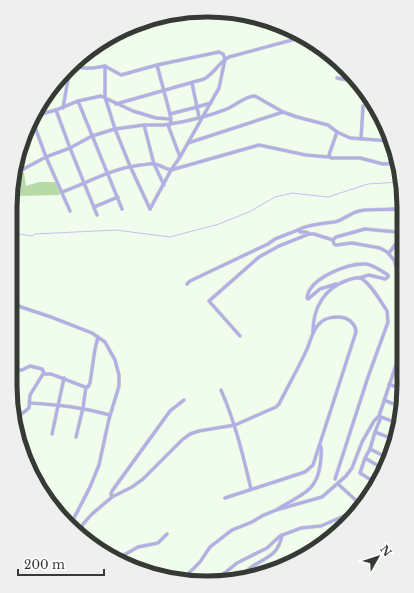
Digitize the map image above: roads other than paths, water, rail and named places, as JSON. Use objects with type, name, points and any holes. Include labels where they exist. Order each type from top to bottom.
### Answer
[{"type":"street","points":[[116,104],[207,77],[226,59],[296,39]]},
{"type":"street","points":[[79,67],[93,68],[105,66],[121,75],[157,65],[219,52],[223,54],[226,59],[219,88],[150,209],[130,166],[116,129],[106,97],[105,66]]},
{"type":"street","points":[[157,65],[170,114],[169,123],[180,157]]},
{"type":"street","points":[[63,108],[68,78]]},
{"type":"street","points":[[336,78],[348,80]]},
{"type":"street","points":[[192,82],[199,117]]},
{"type":"street","points":[[21,171],[46,157],[70,148],[92,136],[116,129],[184,122],[227,109],[251,96],[259,98],[283,112],[328,125],[337,132],[350,138],[385,141]]},
{"type":"street","points":[[41,114],[63,108],[78,101],[94,97],[106,97],[116,104],[169,123]]},
{"type":"street","points":[[78,101],[122,209]]},
{"type":"street","points":[[170,114],[196,108],[211,102]]},
{"type":"street","points":[[361,139],[363,106]]},
{"type":"street","points":[[56,110],[97,215]]},
{"type":"street","points":[[188,143],[283,112]]},
{"type":"street","points":[[144,125],[154,164],[164,185]]},
{"type":"street","points":[[35,127],[46,157],[70,210]]},
{"type":"street","points":[[329,157],[337,132]]},
{"type":"street","points":[[62,192],[85,184],[108,172],[130,166],[154,164],[164,169],[171,170],[259,145],[306,155],[331,158],[360,158],[382,164],[392,163]]},
{"type":"street","points":[[22,165],[24,169]]},
{"type":"street","points":[[94,207],[118,197]]},
{"type":"street","points":[[187,284],[190,281],[268,244],[275,239],[298,230],[299,228],[337,222],[360,211],[397,209]]},
{"type":"street","points":[[333,240],[336,237],[364,229],[397,232]]},
{"type":"street","points":[[298,230],[309,234]]},
{"type":"street","points":[[240,336],[209,301],[259,257],[279,246],[309,234],[314,234],[333,240],[334,244],[336,245],[352,243],[380,248],[389,253],[394,260],[397,269]]},
{"type":"street","points":[[389,253],[397,242]]},
{"type":"street","points":[[368,264],[388,275],[388,278],[385,280],[369,275],[359,278],[354,278],[320,289],[308,299],[307,298],[315,284],[328,274],[341,268],[368,264]]},
{"type":"street","points":[[335,479],[368,377],[388,322],[387,311],[371,289],[359,278]]},
{"type":"street","points":[[313,332],[316,308],[323,296],[338,283]]},
{"type":"street","points":[[17,305],[92,333],[98,337],[105,342],[112,353],[119,375],[119,386],[110,415],[98,465],[90,487],[73,520]]},
{"type":"street","points":[[82,529],[87,519],[112,497],[132,487],[143,479],[190,434],[234,425],[273,409],[279,404],[307,348],[313,332],[319,324],[325,319],[331,317],[348,319],[355,326],[356,332],[313,466],[305,472],[225,498]]},
{"type":"street","points":[[76,437],[86,387],[90,383],[98,337]]},
{"type":"street","points":[[372,481],[360,473],[370,449],[384,400],[397,363]]},
{"type":"street","points":[[17,370],[22,370],[32,366],[42,369],[44,373],[64,378],[86,387]]},
{"type":"street","points":[[20,415],[26,410],[30,403],[32,392],[44,373]]},
{"type":"street","points":[[52,434],[64,378]]},
{"type":"street","points":[[390,384],[397,387]]},
{"type":"street","points":[[221,390],[241,447],[251,489]]},
{"type":"street","points":[[112,497],[110,494],[112,490],[161,423],[170,411],[184,400]]},
{"type":"street","points":[[384,400],[396,405]]},
{"type":"street","points":[[30,403],[58,404],[83,408],[110,415]]},
{"type":"street","points":[[276,510],[322,498],[338,484],[352,468],[362,442],[374,421],[380,416]]},
{"type":"street","points":[[380,416],[393,421]]},
{"type":"street","points":[[375,432],[390,438]]},
{"type":"street","points":[[187,575],[200,562],[216,541],[232,530],[276,510],[306,492],[314,484],[319,474],[321,461],[320,445]]},
{"type":"street","points":[[370,449],[384,456]]},
{"type":"street","points":[[365,458],[379,467]]},
{"type":"street","points":[[338,484],[358,502]]},
{"type":"street","points":[[221,576],[237,563],[267,548],[282,535],[301,528],[321,526],[347,514]]},
{"type":"street","points":[[123,556],[138,547],[158,543],[167,534]]},
{"type":"street","points":[[247,572],[276,552],[280,545],[282,535]]},
{"type":"waterway","points":[[17,234],[32,236],[35,234],[116,230],[170,237],[219,224],[251,211],[275,197],[292,193],[328,197],[368,184],[395,182]]}]
